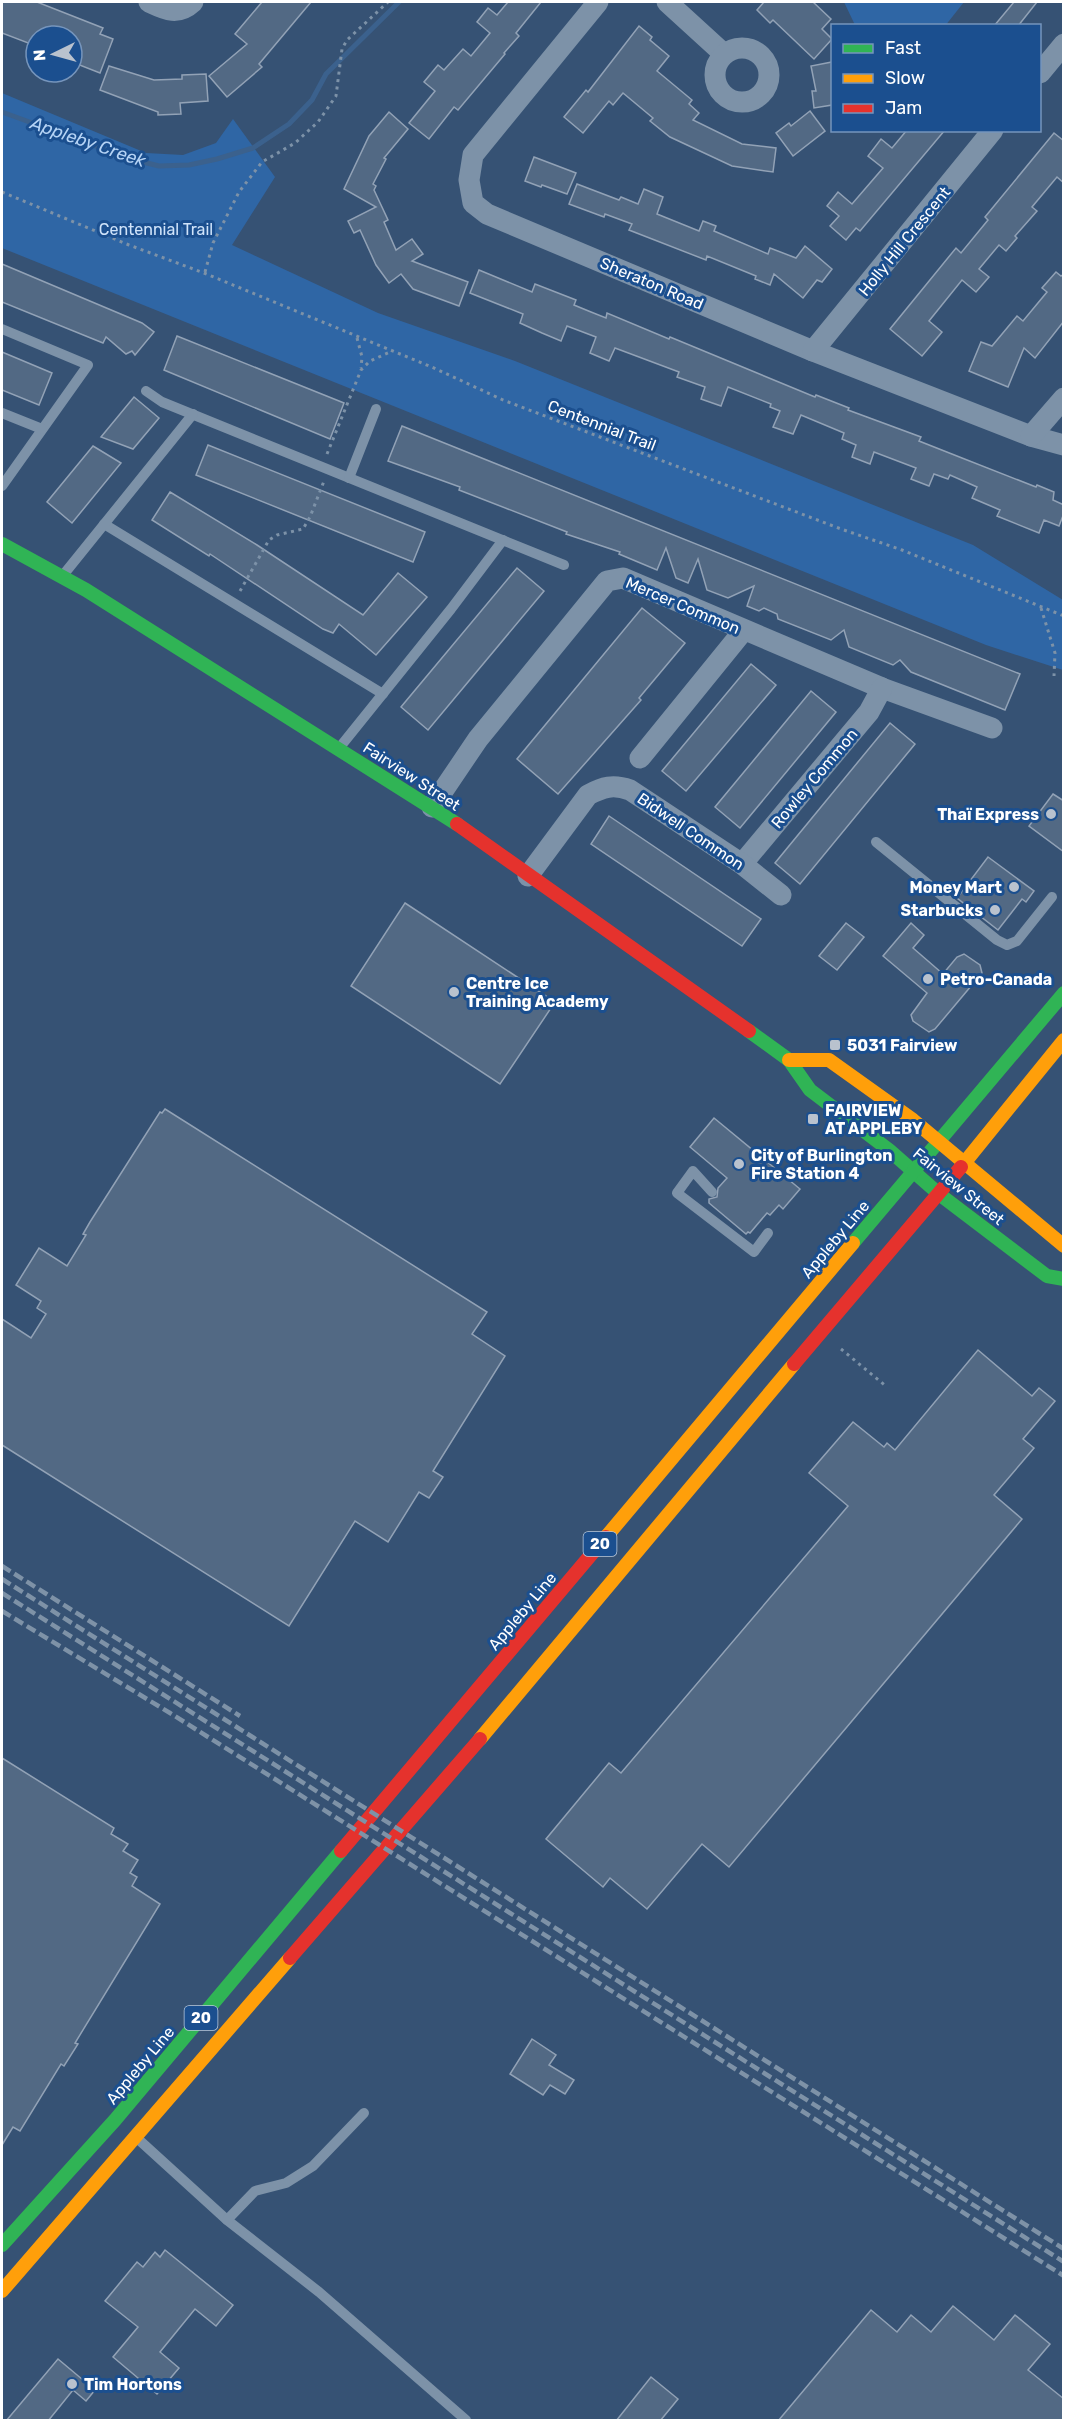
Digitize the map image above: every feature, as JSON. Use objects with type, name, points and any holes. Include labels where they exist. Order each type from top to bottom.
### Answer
[{"type":"main road","name":"Fairview Street","points":[[2,544],[62,577],[432,807],[789,1060],[810,1090],[939,1194],[1047,1276],[1064,1279]]},
{"type":"main road","name":"Appleby Line","points":[[2,2291],[125,2129],[938,1142],[1064,993]]},
{"type":"main road","name":"Appleby Line","points":[[2,2245],[125,2129],[498,1718],[673,1506],[939,1194],[1064,1040]]},
{"type":"main road","name":"Fairview Street","points":[[789,1060],[830,1060],[913,1120],[1064,1246]]},
{"type":"street","points":[[149,2],[172,11],[186,8],[193,2]]},
{"type":"street","name":"Sheraton Road","points":[[598,2],[473,154],[470,180],[473,203],[487,214],[813,351],[1031,436],[1064,446]]},
{"type":"street","points":[[667,2],[724,54]]},
{"type":"street","points":[[1041,72],[1064,44]]},
{"type":"street","name":"Holly Hill Crescent","points":[[813,351],[991,132]]},
{"type":"street","points":[[1031,436],[1064,398]]},
{"type":"street","name":"Mercer Common","points":[[432,807],[478,739],[607,581],[623,578],[882,688],[992,728]]},
{"type":"street","points":[[640,758],[744,630]]},
{"type":"street","name":"Rowley Common","points":[[742,864],[868,712],[882,688]]},
{"type":"street","name":"Bidwell Common","points":[[528,876],[588,795],[601,788],[612,786],[630,790],[742,864],[781,895]]},
{"type":"lane","points":[[2,330],[88,365],[2,486]]},
{"type":"lane","points":[[146,391],[162,402],[564,565]]},
{"type":"lane","points":[[348,477],[376,409]]},
{"type":"lane","points":[[2,413],[42,429]]},
{"type":"lane","points":[[62,577],[193,414]]},
{"type":"lane","points":[[104,524],[383,693]]},
{"type":"lane","points":[[339,748],[503,540]]},
{"type":"lane","points":[[876,842],[997,940],[1007,945],[1017,941],[1052,897]]},
{"type":"lane","points":[[712,1192],[693,1171],[677,1193],[754,1252],[768,1233]]},
{"type":"lane","points":[[227,2220],[255,2191],[286,2183],[313,2166],[364,2112]]},
{"type":"lane","points":[[125,2129],[227,2220],[319,2292],[465,2421]]},
{"type":"path","points":[[204,273],[213,243],[239,192],[262,162],[295,143],[318,122],[336,96],[342,49],[347,40],[388,2]]},
{"type":"path","name":"Centennial Trail","points":[[2,192],[129,245],[204,273],[503,400],[830,525],[902,550],[1064,616]]},
{"type":"path","points":[[234,603],[268,540],[277,535],[303,529],[308,522],[361,370],[362,357],[357,338]]},
{"type":"path","points":[[361,370],[370,361],[391,351]]},
{"type":"path","points":[[1040,608],[1055,653],[1054,676]]},
{"type":"path","points":[[840,1348],[887,1387]]},
{"type":"green space","points":[[844,2],[964,2],[947,24],[855,24]]},
{"type":"green space","name":"Centennial Trail","points":[[2,93],[146,153],[183,155],[216,143],[233,119],[275,177],[232,245],[378,313],[515,361],[973,545],[1063,600],[1063,670],[986,645],[2,248]]},
{"type":"building","points":[[2,2],[37,2],[103,28],[100,34],[113,39],[100,73],[84,67],[84,24],[24,24],[24,41],[2,33]]},
{"type":"building","points":[[262,2],[311,2],[259,64],[262,67],[227,97],[209,76],[247,44],[235,34]]},
{"type":"building","points":[[508,2],[541,2],[516,33],[519,36],[505,54],[458,110],[454,107],[429,139],[409,123],[435,91],[424,82],[438,65],[444,70],[463,49],[471,56],[490,33],[477,22],[488,8],[497,15]]},
{"type":"building","points":[[764,2],[813,2],[831,19],[822,29],[831,40],[814,59],[773,20],[770,23],[757,10]]},
{"type":"building","points":[[1014,2],[1037,2],[1020,24],[996,24]]},
{"type":"building","points":[[639,26],[652,37],[650,40],[669,56],[657,71],[692,100],[689,104],[699,113],[693,120],[742,144],[776,148],[773,172],[732,166],[670,137],[650,121],[653,118],[623,93],[613,105],[609,101],[583,133],[564,117],[586,90],[588,92]]},
{"type":"building","points":[[831,62],[831,105],[814,108],[812,91],[816,91],[811,66]]},
{"type":"building","points":[[109,66],[154,80],[182,79],[182,75],[206,74],[208,101],[180,103],[181,114],[158,115],[158,112],[100,90]]},
{"type":"building","points":[[810,111],[825,131],[793,156],[776,133],[789,123],[791,126]]},
{"type":"building","points":[[389,112],[408,129],[384,158],[386,159],[373,184],[376,186],[374,190],[388,220],[384,222],[396,250],[412,239],[423,254],[412,261],[468,282],[459,306],[413,289],[401,274],[389,283],[376,265],[360,230],[354,233],[348,221],[376,207],[344,189],[369,136]]},
{"type":"building","points":[[905,132],[943,132],[860,231],[856,228],[846,240],[830,226],[839,216],[827,206],[838,192],[852,204],[883,168],[868,156],[881,139],[892,148]]},
{"type":"building","points":[[1054,133],[1064,141],[1064,183],[1057,177],[1032,207],[1037,211],[1015,236],[1017,238],[1006,251],[999,245],[979,269],[989,277],[976,292],[962,280],[929,321],[942,332],[922,356],[890,329],[956,248],[961,253],[988,220],[985,217]]},
{"type":"building","points":[[534,157],[576,173],[567,194],[525,181]]},
{"type":"building","points":[[577,184],[619,200],[621,197],[638,204],[644,189],[663,197],[657,214],[699,231],[703,221],[716,226],[714,231],[768,254],[770,248],[796,258],[805,246],[832,269],[822,282],[817,280],[803,298],[774,274],[770,285],[755,279],[756,276],[707,256],[706,260],[629,230],[632,224],[605,214],[604,217],[569,204]]},
{"type":"building","points":[[2,264],[142,323],[154,332],[135,355],[132,351],[126,354],[106,337],[103,343],[2,302]]},
{"type":"building","points":[[479,270],[532,292],[535,284],[576,300],[574,305],[591,312],[606,318],[607,313],[669,339],[670,337],[815,397],[816,395],[849,408],[848,410],[921,437],[919,441],[1054,492],[1053,500],[1064,505],[1064,513],[1059,526],[1044,520],[1039,533],[997,516],[1000,510],[972,498],[977,487],[950,475],[948,479],[934,474],[929,486],[911,479],[916,468],[874,452],[870,464],[852,457],[856,445],[842,439],[844,433],[801,415],[793,434],[773,427],[780,411],[770,407],[771,404],[728,387],[721,406],[701,399],[705,387],[677,377],[679,372],[615,348],[609,361],[590,353],[596,337],[567,326],[561,341],[542,333],[520,323],[523,314],[470,293]]},
{"type":"building","points":[[1056,272],[1061,276],[1064,274],[1064,321],[1035,358],[1024,348],[1008,387],[969,371],[981,342],[992,346],[1017,316],[1023,321],[1047,292],[1042,288]]},
{"type":"building","points":[[177,336],[344,403],[330,439],[164,370]]},
{"type":"building","points":[[2,352],[52,373],[39,405],[2,390]]},
{"type":"building","points":[[134,397],[159,418],[133,449],[101,437]]},
{"type":"building","points":[[402,426],[1020,674],[1005,710],[911,672],[900,660],[893,665],[849,647],[844,630],[831,640],[778,619],[777,614],[764,608],[759,611],[747,606],[754,586],[728,598],[707,590],[698,559],[688,583],[676,578],[666,548],[657,570],[619,554],[620,552],[566,534],[567,532],[459,490],[460,487],[388,461]]},
{"type":"building","points":[[208,445],[425,532],[413,562],[196,475]]},
{"type":"building","points":[[93,446],[121,463],[72,523],[47,502]]},
{"type":"building","points":[[170,492],[257,545],[363,615],[398,573],[427,597],[376,655],[339,624],[333,633],[323,629],[210,554],[209,556],[152,520]]},
{"type":"building","points":[[517,568],[544,591],[428,730],[401,707]]},
{"type":"building","points":[[642,608],[685,643],[639,698],[641,700],[558,794],[517,759]]},
{"type":"building","points":[[751,664],[776,685],[686,791],[662,771]]},
{"type":"building","points":[[811,691],[836,712],[740,828],[715,807]]},
{"type":"building","points":[[890,723],[915,744],[800,884],[775,863]]},
{"type":"building","name":"Thaï Express","points":[[1053,794],[1064,801],[1064,852],[1029,826]]},
{"type":"building","points":[[609,816],[761,919],[742,946],[591,844]]},
{"type":"building","points":[[988,857],[1034,891],[1026,902],[1022,899],[998,930],[957,898]]},
{"type":"building","points":[[405,903],[555,1002],[500,1084],[351,986]]},
{"type":"building","points":[[846,923],[864,937],[837,970],[819,956]]},
{"type":"building","points":[[911,923],[924,935],[913,948],[943,974],[957,957],[964,954],[980,965],[982,973],[935,1029],[929,1032],[913,1021],[911,1015],[927,993],[883,956]]},
{"type":"building","points":[[165,1109],[487,1312],[472,1334],[505,1356],[433,1471],[443,1477],[429,1498],[419,1492],[388,1542],[355,1521],[289,1626],[2,1445],[2,1319],[31,1338],[46,1314],[37,1308],[41,1301],[16,1285],[39,1248],[67,1266],[86,1235],[83,1234],[90,1222],[160,1112],[162,1113]]},
{"type":"building","name":"City of Burlington Fire Station 4","points":[[714,1118],[800,1189],[783,1209],[779,1205],[770,1215],[767,1213],[750,1233],[746,1234],[709,1203],[709,1199],[717,1197],[718,1188],[727,1178],[690,1147]]},
{"type":"building","points":[[978,1350],[1032,1396],[1039,1388],[1055,1401],[1023,1439],[1034,1448],[994,1495],[1022,1519],[729,1867],[702,1844],[647,1909],[610,1878],[603,1887],[546,1839],[609,1763],[621,1773],[848,1506],[809,1473],[853,1422],[884,1447],[887,1443],[895,1450]]},
{"type":"building","points":[[2,1758],[114,1828],[111,1834],[128,1844],[123,1851],[138,1860],[130,1873],[137,1877],[132,1886],[160,1904],[75,2043],[78,2044],[64,2066],[61,2064],[20,2131],[13,2127],[2,2145]]},
{"type":"building","points":[[532,2039],[556,2055],[549,2065],[574,2080],[565,2094],[550,2085],[543,2095],[510,2074]]},
{"type":"building","points":[[165,2250],[233,2305],[216,2326],[195,2309],[160,2352],[179,2368],[157,2394],[113,2357],[138,2327],[105,2301],[137,2262],[143,2267],[155,2252],[160,2257]]},
{"type":"building","points":[[953,2306],[994,2340],[1015,2315],[1050,2344],[1028,2370],[1064,2399],[1064,2421],[778,2421],[871,2310],[897,2332],[911,2315],[931,2332]]},
{"type":"building","points":[[58,2359],[95,2390],[86,2401],[73,2390],[48,2421],[6,2421]]},
{"type":"building","points":[[651,2377],[678,2399],[660,2421],[616,2421]]},
{"type":"waterway","name":"Appleby Creek","points":[[2,112],[131,159],[159,166],[189,165],[217,159],[253,148],[289,124],[312,100],[326,74],[399,2]]},
{"type":"railway","points":[[2,1566],[240,1716]]},
{"type":"railway","points":[[2,1579],[1064,2249]]},
{"type":"railway","points":[[2,1593],[1064,2262]]},
{"type":"railway","points":[[2,1611],[170,1713],[1064,2276]]},
{"type":"traffic: fast","points":[[2,544],[86,590],[457,824]]},
{"type":"traffic: fast","points":[[853,1243],[1064,993]]},
{"type":"traffic: fast","points":[[749,1031],[789,1060],[810,1090],[889,1150],[939,1194],[1047,1276],[1064,1279]]},
{"type":"traffic: fast","points":[[2,2245],[115,2120],[341,1851]]},
{"type":"traffic: slow","points":[[961,1167],[1064,1040]]},
{"type":"traffic: slow","points":[[789,1060],[829,1060],[913,1120],[1064,1246]]},
{"type":"traffic: slow","points":[[606,1537],[853,1243]]},
{"type":"traffic: slow","points":[[480,1739],[794,1364]]},
{"type":"traffic: slow","points":[[2,2291],[290,1958]]},
{"type":"traffic: jam","points":[[457,824],[749,1031]]},
{"type":"traffic: jam","points":[[794,1364],[961,1167]]},
{"type":"traffic: jam","points":[[341,1851],[606,1537]]},
{"type":"traffic: jam","points":[[290,1958],[480,1739]]},
{"type":"place","name":"Thaï Express","points":[[1051,814]]},
{"type":"place","name":"Money Mart","points":[[1014,887]]},
{"type":"place","name":"Starbucks","points":[[995,910]]},
{"type":"place","name":"Petro-Canada","points":[[928,979]]},
{"type":"place","name":"Centre Ice Training Academy","points":[[454,992]]},
{"type":"place","name":"5031 Fairview","points":[[835,1045]]},
{"type":"place","name":"FAIRVIEW AT APPLEBY","points":[[813,1119]]},
{"type":"place","name":"City of Burlington Fire Station 4","points":[[739,1164]]},
{"type":"place","name":"Tim Hortons","points":[[72,2384]]}]
